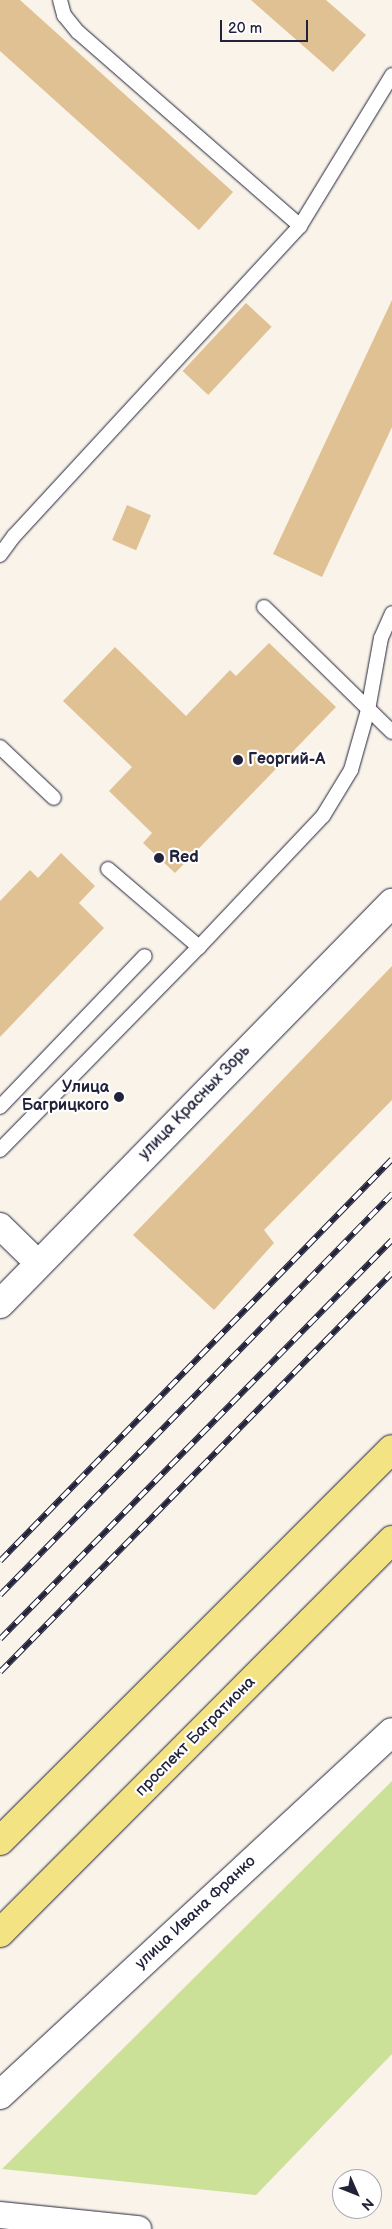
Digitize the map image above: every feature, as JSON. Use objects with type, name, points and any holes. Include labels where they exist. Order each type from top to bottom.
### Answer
[{"type":"main road","points":[[0,1841],[392,1449]]},
{"type":"main road","name":"проспект Багратиона","points":[[0,1933],[392,1540]]},
{"type":"street","name":"улица Красных Зорь","points":[[0,1304],[392,903]]},
{"type":"street","points":[[0,1226],[39,1264]]},
{"type":"street","name":"улица Ивана Франко","points":[[0,2095],[392,1732]]},
{"type":"street","points":[[0,2215],[138,2229]]},
{"type":"lane","points":[[60,0],[64,15],[78,32],[300,226]]},
{"type":"lane","points":[[0,555],[14,536],[300,226],[392,75]]},
{"type":"lane","points":[[264,607],[392,732]]},
{"type":"lane","points":[[0,1150],[200,947],[323,816],[351,770],[368,710],[381,638],[392,613]]},
{"type":"lane","points":[[0,746],[54,798]]},
{"type":"lane","points":[[108,869],[200,947]]},
{"type":"lane","points":[[0,1107],[145,956]]},
{"type":"green space","points":[[392,1781],[392,2054],[256,2195],[2,2169]]},
{"type":"building","points":[[0,0],[20,0],[233,192],[199,230],[0,51]]},
{"type":"building","points":[[251,0],[326,0],[366,35],[333,72]]},
{"type":"building","points":[[392,300],[392,427],[322,577],[273,554]]},
{"type":"building","points":[[246,303],[272,327],[208,395],[183,371]]},
{"type":"building","points":[[127,505],[151,515],[136,550],[112,540]]},
{"type":"building","points":[[269,643],[336,707],[175,873],[143,843],[152,833],[109,791],[132,767],[63,701],[115,647],[186,716],[230,670],[236,676]]},
{"type":"building","points":[[61,853],[95,886],[79,903],[104,928],[0,1037],[0,901],[30,870],[38,878]]},
{"type":"building","points":[[392,966],[392,1100],[264,1230],[274,1243],[214,1310],[133,1235]]},
{"type":"railway","points":[[0,1561],[392,1159]]},
{"type":"railway","points":[[0,1595],[392,1194]]},
{"type":"railway","points":[[0,1639],[392,1240]]},
{"type":"railway","points":[[0,1672],[392,1273]]},
{"type":"place","name":"Георгий-А","points":[[238,760]]},
{"type":"place","name":"Red","points":[[159,858]]},
{"type":"place","name":"Улица Багрицкого","points":[[119,1097]]}]
